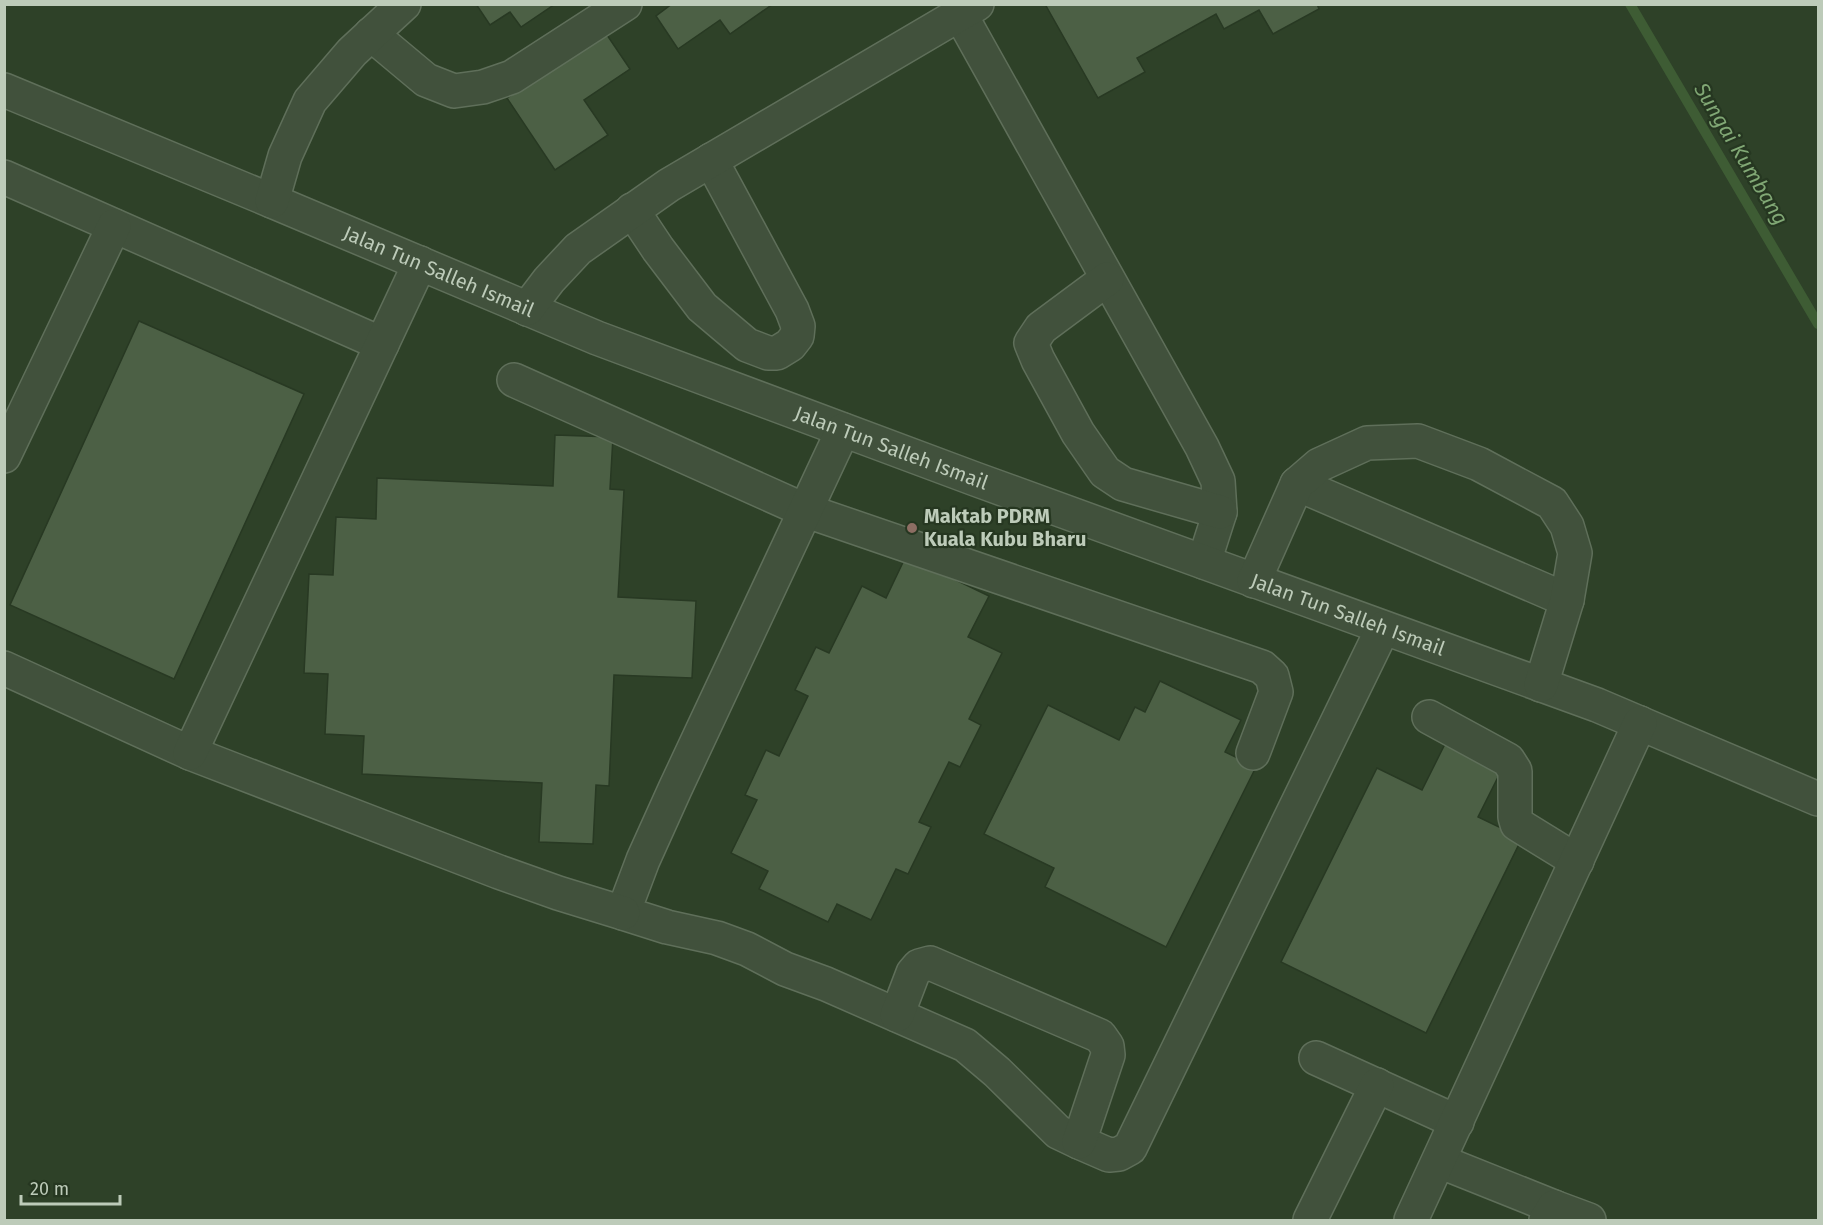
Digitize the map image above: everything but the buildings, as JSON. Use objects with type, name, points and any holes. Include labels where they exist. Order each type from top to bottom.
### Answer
[{"type":"street","points":[[272,201],[285,156],[310,101],[352,52],[404,4]]},
{"type":"street","points":[[371,34],[426,80],[454,91],[483,87],[512,76],[625,4]]},
{"type":"street","points":[[527,309],[549,280],[578,249],[669,184],[968,9],[1107,279],[1202,447],[1218,481],[1220,512],[1204,562]]},
{"type":"street","name":"Jalan Tun Salleh Ismail","points":[[4,90],[597,338],[1597,705],[1818,799]]},
{"type":"street","points":[[632,210],[702,307],[747,345],[768,353],[777,353],[790,345],[797,336],[798,326],[792,310],[711,160]]},
{"type":"street","points":[[4,177],[382,344]]},
{"type":"street","points":[[4,456],[16,401],[114,226]]},
{"type":"street","points":[[190,753],[420,264]]},
{"type":"street","points":[[1107,279],[1041,328],[1031,343],[1038,360],[1078,433],[1105,472],[1123,484],[1220,512]]},
{"type":"street","points":[[514,380],[804,510],[1262,667],[1272,676],[1276,692],[1253,753]]},
{"type":"street","points":[[623,913],[670,799],[843,430]]},
{"type":"street","points":[[1254,581],[1298,484],[1319,465],[1367,443],[1418,441],[1479,464],[1552,503],[1567,526],[1575,553],[1568,600],[1541,685]]},
{"type":"street","points":[[1298,484],[1568,600]]},
{"type":"street","points":[[4,668],[190,753],[558,893],[747,949],[785,969],[897,1015],[965,1045],[997,1072],[1058,1132],[1109,1155],[1119,1154],[1130,1148],[1383,628]]},
{"type":"street","points":[[1429,717],[1508,760],[1515,771],[1517,824],[1577,861]]},
{"type":"street","points":[[1411,1221],[1640,723]]},
{"type":"street","points":[[897,1015],[913,973],[919,966],[930,963],[1100,1036],[1107,1046],[1108,1055],[1079,1142]]},
{"type":"street","points":[[1316,1058],[1457,1122]]},
{"type":"street","points":[[1310,1221],[1377,1085]]},
{"type":"street","points":[[1439,1161],[1550,1214],[1589,1221]]},
{"type":"waterway","name":"Sungai Kumbang","points":[[1630,4],[1818,324]]},
{"type":"place","name":"Maktab PDRM Kuala Kubu Bharu","points":[[912,528]]}]
